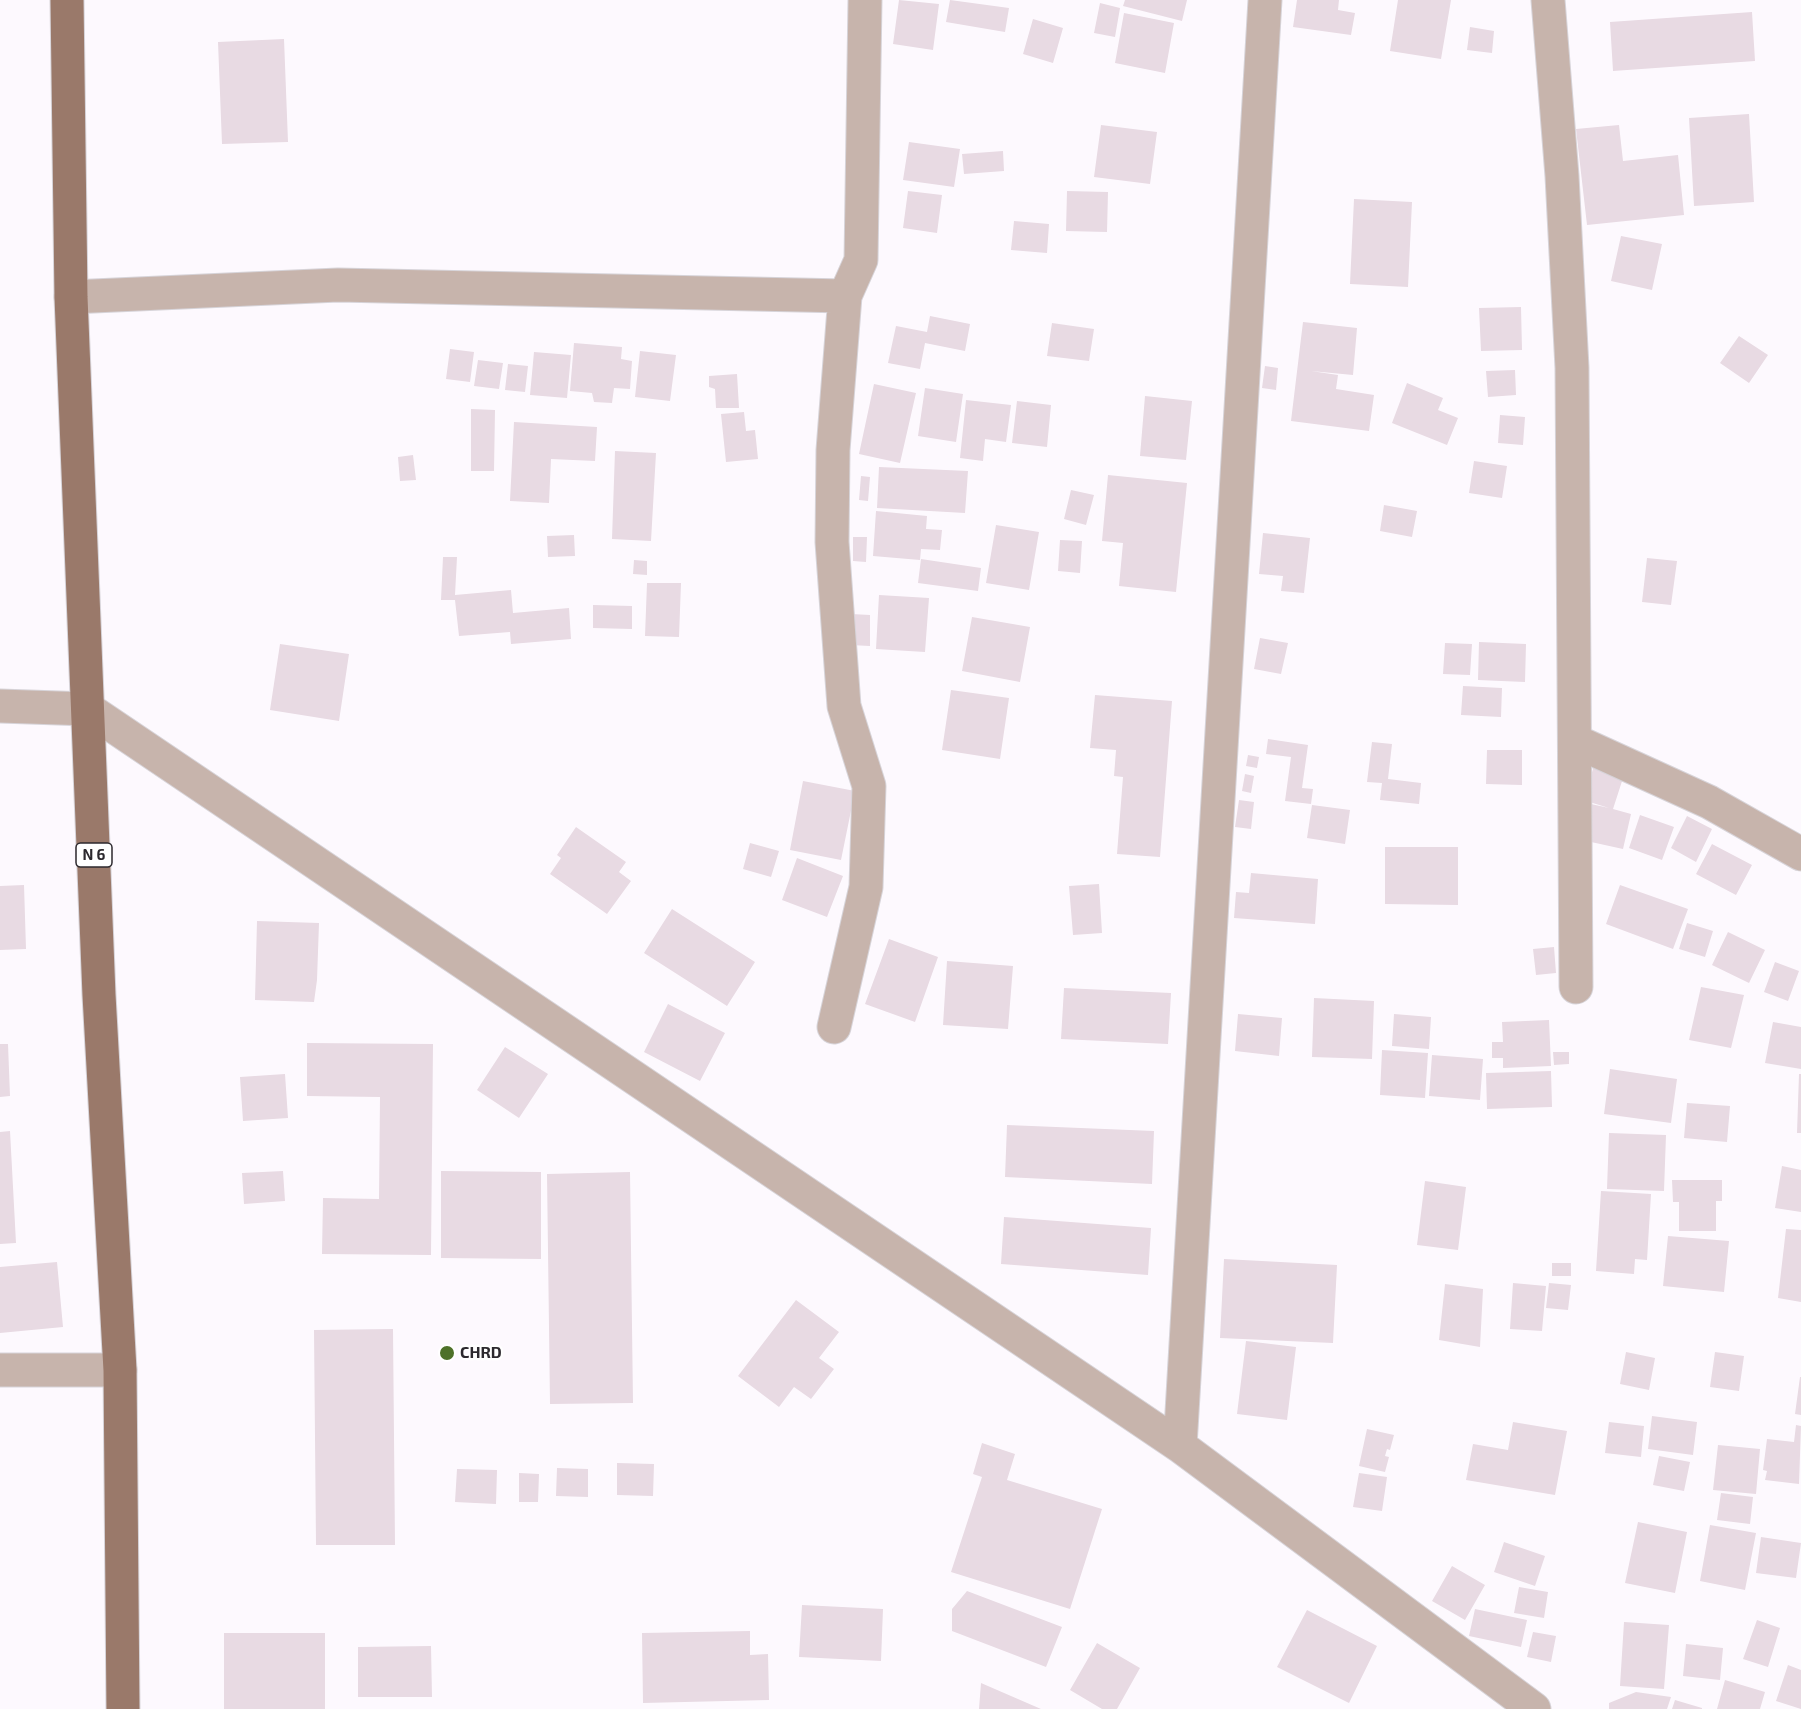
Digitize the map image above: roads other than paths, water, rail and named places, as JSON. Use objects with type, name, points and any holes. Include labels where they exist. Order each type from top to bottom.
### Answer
[{"type":"main road","name":"N 6","points":[[67,0],[71,297],[99,995],[120,1370],[123,1709]]},
{"type":"street","points":[[834,1028],[866,888],[869,786],[844,706],[832,542],[833,450],[845,296],[861,260],[865,0]]},
{"type":"street","points":[[1180,1446],[1265,0]]},
{"type":"street","points":[[1548,0],[1562,176],[1572,368],[1576,987]]},
{"type":"street","points":[[71,297],[338,285],[845,296]]},
{"type":"street","points":[[0,706],[88,709],[1180,1446],[1534,1709]]},
{"type":"street","points":[[1575,741],[1709,802],[1801,854]]},
{"type":"street","points":[[0,1370],[120,1370]]},
{"type":"place","name":"CHRD","points":[[447,1353]]}]
